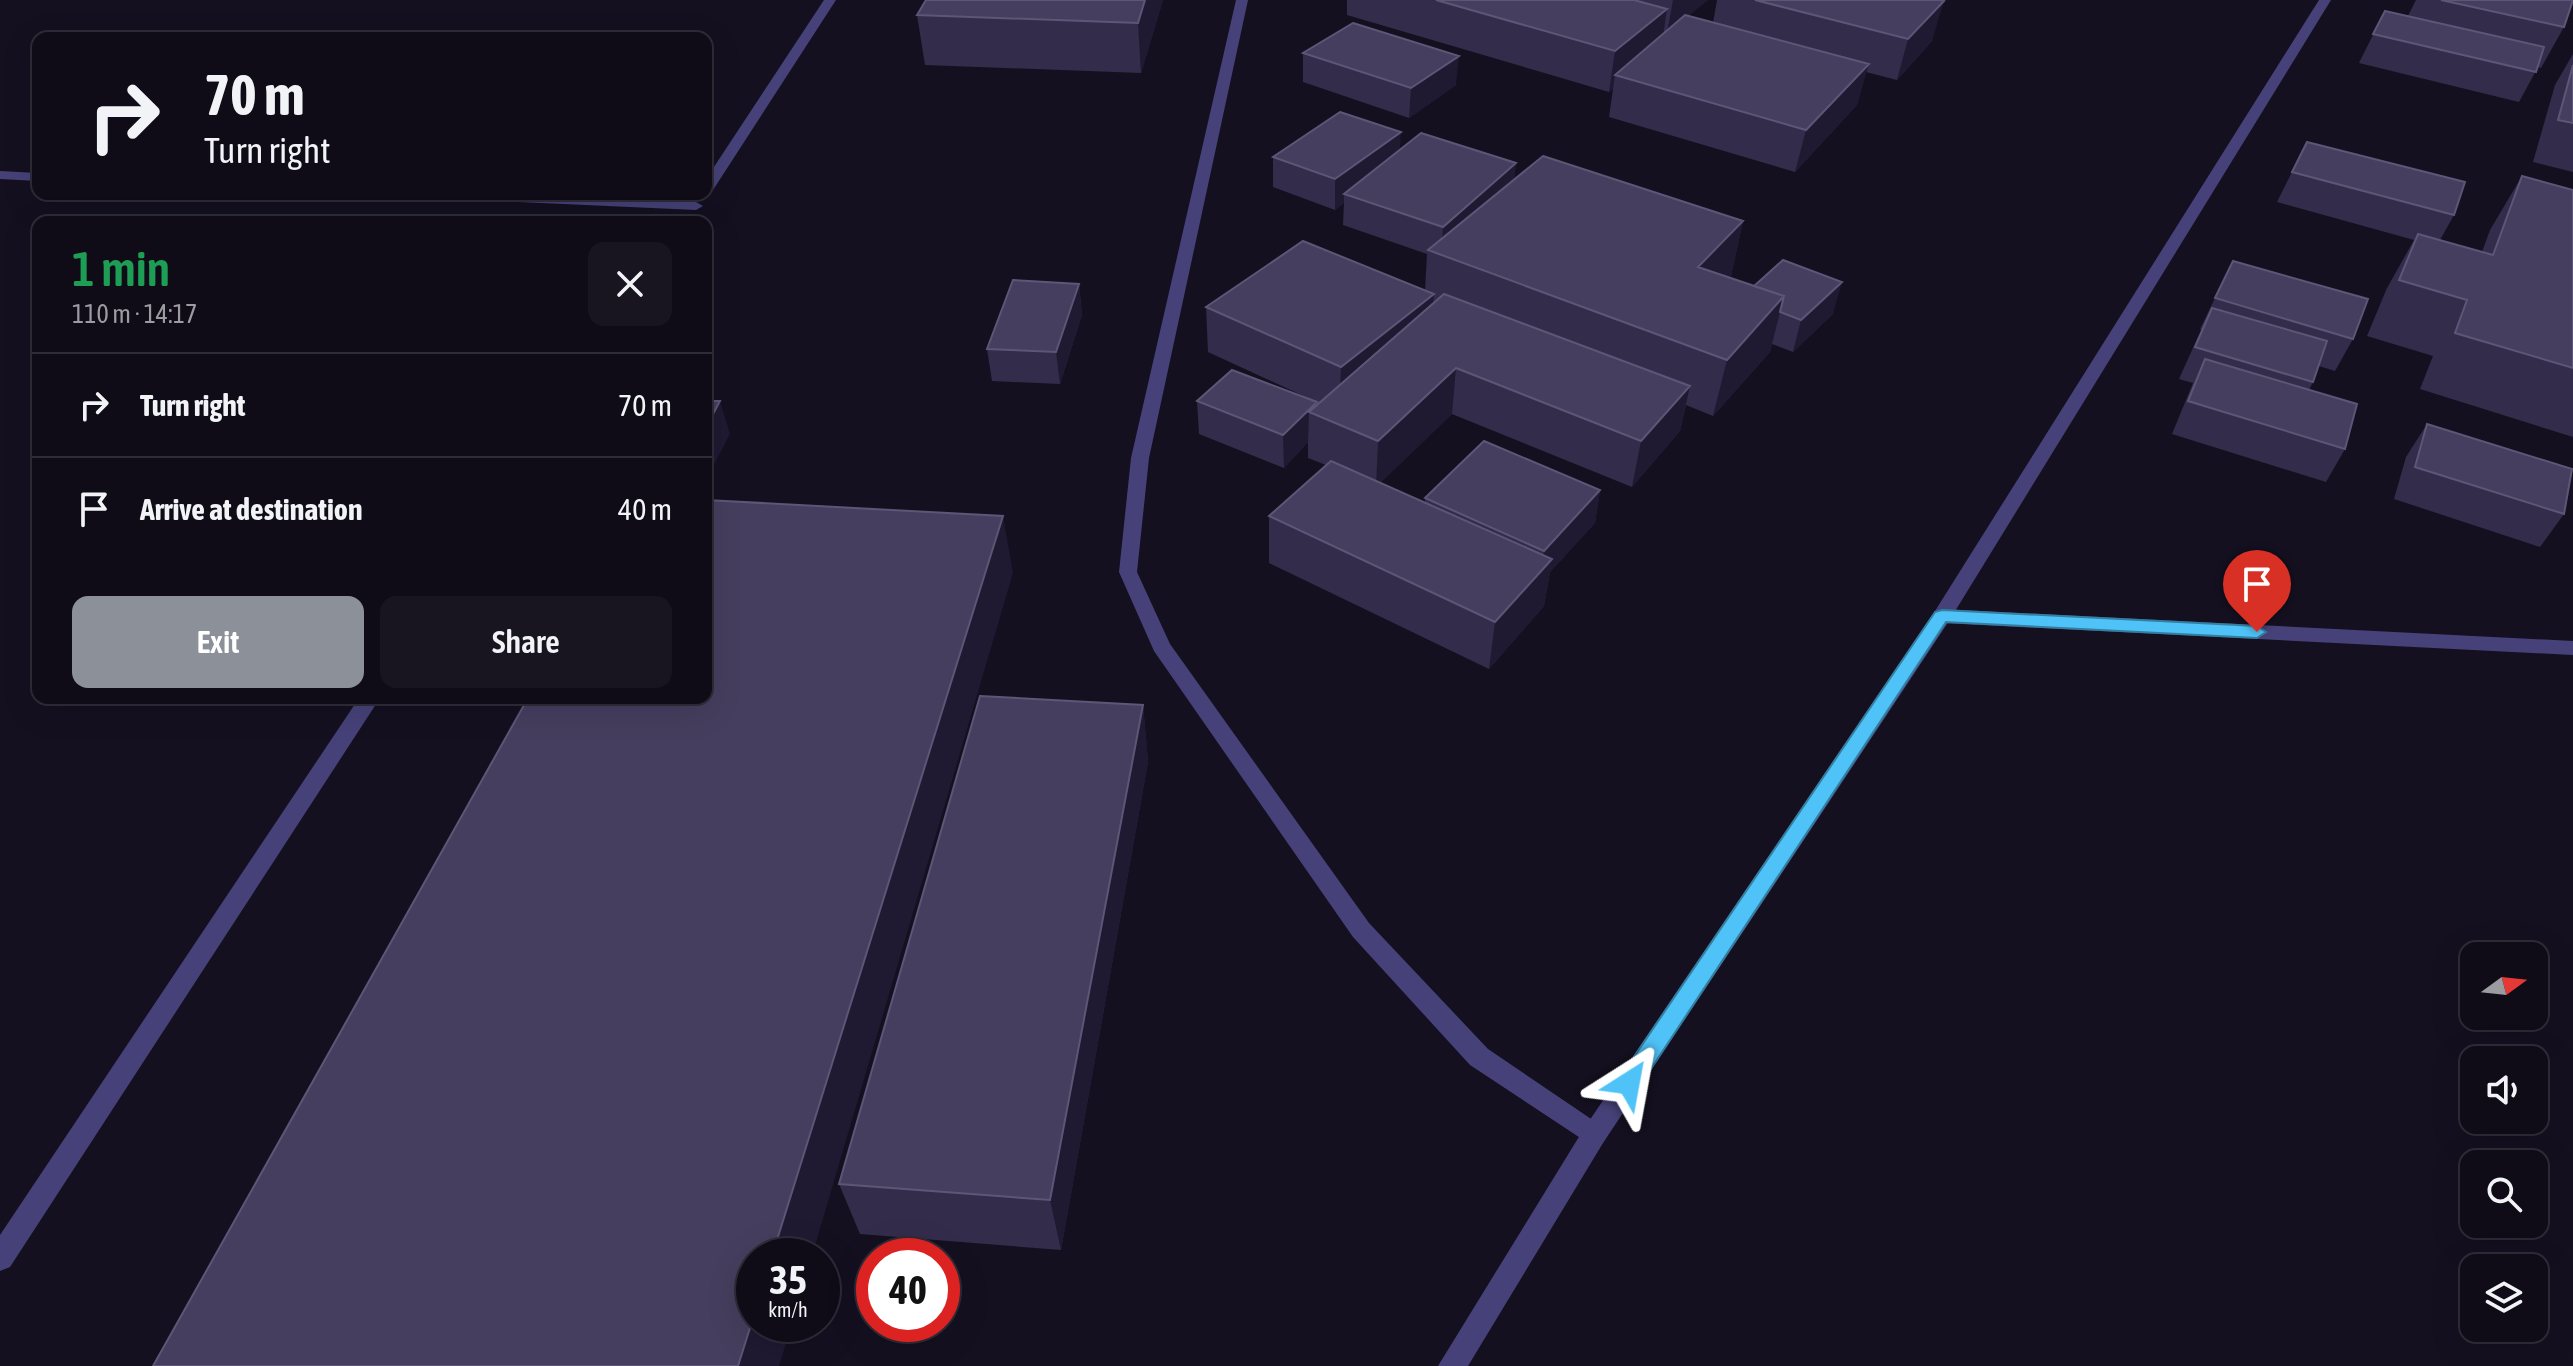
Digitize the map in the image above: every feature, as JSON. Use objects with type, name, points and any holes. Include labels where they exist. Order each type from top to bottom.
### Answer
[{"type":"street","points":[[712,182],[830,0]]},
{"type":"street","points":[[1242,0],[1140,458],[1128,572],[1161,646],[1361,930],[1479,1057],[1594,1135]]},
{"type":"street","points":[[1452,1366],[1594,1135],[1942,616],[2325,0]]},
{"type":"street","points":[[0,175],[32,177]]},
{"type":"street","points":[[1942,616],[2573,648]]},
{"type":"street","points":[[0,1258],[366,704]]},
{"type":"building","points":[[926,0],[1145,0],[1138,23],[917,15]]},
{"type":"building","points":[[1436,0],[1634,0],[1667,9],[1615,51]]},
{"type":"building","points":[[1755,0],[1940,0],[1944,1],[1908,39]]},
{"type":"building","points":[[2441,0],[2573,0],[2564,27]]},
{"type":"building","points":[[2385,11],[2544,47],[2536,72],[2373,34]]},
{"type":"building","points":[[1685,15],[1869,64],[1806,130],[1615,75]]},
{"type":"building","points":[[1353,23],[1459,56],[1411,88],[1303,53]]},
{"type":"building","points":[[2573,65],[2573,123],[2558,120]]},
{"type":"building","points":[[1340,112],[1401,132],[1335,179],[1273,157]]},
{"type":"building","points":[[1421,133],[1516,163],[1443,227],[1344,194]]},
{"type":"building","points":[[2307,142],[2465,182],[2454,215],[2292,172]]},
{"type":"building","points":[[1543,156],[1743,221],[1698,267],[1784,296],[1727,360],[1428,250]]},
{"type":"building","points":[[2522,176],[2573,190],[2573,368],[2455,333],[2467,300],[2399,280],[2418,234],[2493,255]]},
{"type":"building","points":[[1303,241],[1434,294],[1341,367],[1206,307]]},
{"type":"building","points":[[1783,260],[1842,282],[1801,320],[1780,312],[1784,296],[1754,286]]},
{"type":"building","points":[[2233,261],[2368,299],[2353,339],[2215,298]]},
{"type":"building","points":[[1013,280],[1079,284],[1056,352],[987,349]]},
{"type":"building","points":[[1444,294],[1690,386],[1641,441],[1456,368],[1378,441],[1309,412]]},
{"type":"building","points":[[2212,308],[2327,341],[2313,382],[2195,347]]},
{"type":"building","points":[[2205,359],[2357,404],[2345,449],[2188,401]]},
{"type":"building","points":[[1232,370],[1317,402],[1283,435],[1197,401]]},
{"type":"building","points":[[712,401],[720,401],[712,416]]},
{"type":"building","points":[[2427,424],[2572,469],[2564,514],[2415,467]]},
{"type":"building","points":[[1484,441],[1600,490],[1544,551],[1425,498]]},
{"type":"building","points":[[1331,461],[1552,559],[1495,622],[1269,516]]},
{"type":"building","points":[[712,500],[1003,516],[778,1238],[736,1238],[736,1342],[746,1342],[738,1366],[153,1366],[525,704],[712,704]]},
{"type":"building","points":[[980,696],[1143,705],[1050,1200],[839,1184]]},
{"type":"route","points":[[1629,1083],[1942,616],[2257,632]]}]
